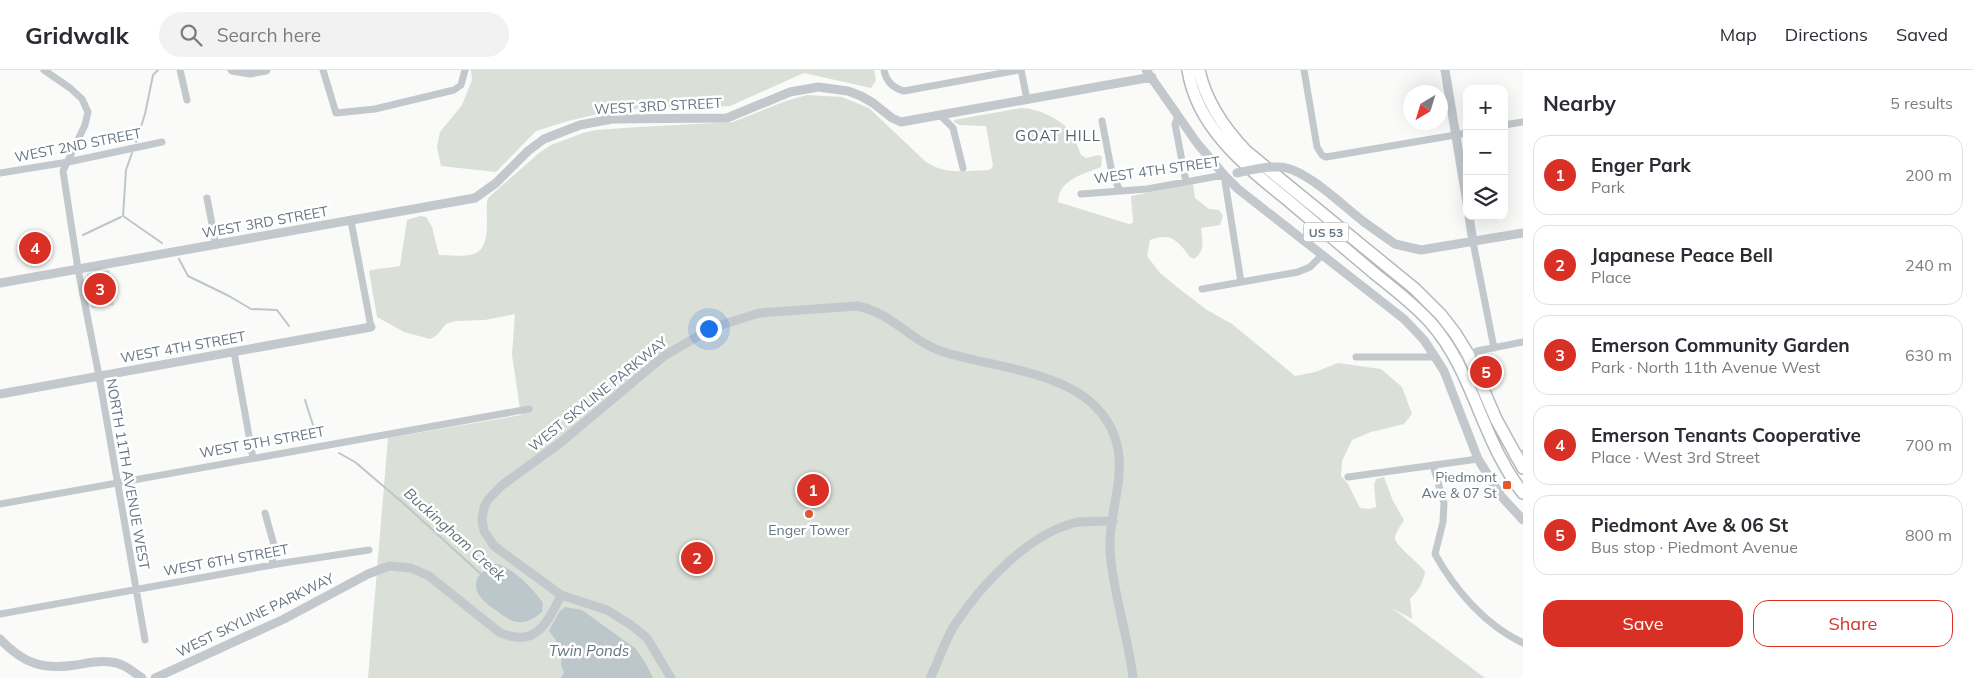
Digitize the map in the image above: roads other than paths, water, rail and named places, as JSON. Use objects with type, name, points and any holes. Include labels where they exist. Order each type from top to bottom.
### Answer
[{"type":"highway","name":"US 53","points":[[1187,70],[1204,102],[1213,128],[1234,154],[1420,312],[1441,336],[1456,360],[1502,462],[1523,493]]},
{"type":"highway","name":"US 53","points":[[1199,70],[1204,102],[1256,161],[1429,302],[1449,324],[1468,354],[1496,420],[1519,454],[1523,468]]},
{"type":"street","name":"NORTH 11TH AVENUE WEST","points":[[44,70],[82,99],[88,112],[85,125],[63,171],[78,269],[146,640]]},
{"type":"street","points":[[180,70],[187,100]]},
{"type":"street","points":[[232,70],[250,72],[266,70]]},
{"type":"street","points":[[323,70],[336,113],[375,109],[454,90],[461,85],[465,70]]},
{"type":"street","points":[[884,70],[887,80],[893,86],[904,91],[1020,70],[1027,100]]},
{"type":"street","points":[[1304,70],[1318,147],[1322,155],[1331,157],[1463,134]]},
{"type":"street","points":[[1445,70],[1463,180]]},
{"type":"street","points":[[1149,74],[1178,116],[1224,175],[1251,201],[1404,319],[1424,340],[1444,371],[1478,459],[1501,496],[1523,520]]},
{"type":"street","name":"WEST 3RD STREET","points":[[0,283],[475,198],[496,183],[528,151],[544,139],[580,125],[612,120],[728,118],[790,92],[818,87],[848,91],[862,96],[892,118],[901,122],[1027,100],[1149,74]]},
{"type":"street","points":[[942,116],[953,128],[963,168]]},
{"type":"street","points":[[1178,116],[1176,124],[1186,182]]},
{"type":"street","points":[[1102,121],[1112,172],[1120,191]]},
{"type":"street","points":[[1508,124],[1523,122]]},
{"type":"street","name":"WEST 2ND STREET","points":[[0,173],[68,162],[162,142]]},
{"type":"street","name":"WEST 4TH STREET","points":[[1081,194],[1186,182],[1274,166],[1292,169],[1307,177],[1391,242],[1412,249],[1427,250],[1474,242]]},
{"type":"street","points":[[1224,175],[1242,282]]},
{"type":"street","points":[[206,198],[216,245]]},
{"type":"street","points":[[1470,220],[1494,348]]},
{"type":"street","points":[[352,221],[371,327]]},
{"type":"street","points":[[1474,242],[1523,233]]},
{"type":"street","points":[[1202,289],[1302,271],[1313,265],[1322,255]]},
{"type":"street","name":"WEST SKYLINE PARKWAY","points":[[155,678],[284,619],[368,574],[389,566],[401,566],[420,571],[499,632],[512,638],[530,637],[546,622],[561,595],[525,570],[488,540],[482,520],[487,501],[501,486],[560,443],[671,351],[712,328],[759,312],[832,306],[871,308],[885,315],[926,345],[946,353],[1033,374],[1075,390],[1098,408],[1108,421],[1118,449],[1119,484],[1110,549],[1133,678]]},
{"type":"street","name":"WEST 4TH STREET","points":[[0,394],[371,327]]},
{"type":"street","points":[[1456,360],[1468,354],[1523,342]]},
{"type":"street","points":[[234,352],[253,458]]},
{"type":"street","points":[[1356,357],[1436,357]]},
{"type":"street","name":"WEST 5TH STREET","points":[[0,504],[529,409]]},
{"type":"street","points":[[1502,462],[1519,454]]},
{"type":"street","points":[[1348,477],[1478,459]]},
{"type":"street","points":[[1433,465],[1444,503],[1443,522],[1435,554],[1451,580],[1468,600],[1504,634],[1523,643]]},
{"type":"street","points":[[265,513],[274,545],[272,565]]},
{"type":"street","points":[[930,678],[953,627],[981,589],[1003,566],[1032,544],[1053,532],[1075,523],[1113,521]]},
{"type":"street","name":"WEST 6TH STREET","points":[[0,614],[272,565],[369,550]]},
{"type":"street","points":[[561,595],[607,610],[631,625],[647,638],[672,678]]},
{"type":"street","points":[[0,639],[11,650],[25,659],[39,664],[55,668],[100,661],[113,662],[129,668],[142,678]]},
{"type":"water","name":"Twin Ponds","points":[[495,564],[508,569],[528,585],[543,603],[542,612],[528,621],[515,621],[504,616],[483,600],[478,594],[476,581],[479,575]]},
{"type":"water","name":"Twin Ponds","points":[[565,607],[582,610],[636,649],[653,678],[561,678],[564,672],[561,664],[560,650],[549,631],[559,612]]},
{"type":"waterway","name":"Buckingham Creek","points":[[136,142],[145,114],[153,75],[158,70]]},
{"type":"waterway","name":"Buckingham Creek","points":[[132,153],[126,170],[123,216],[162,243]]},
{"type":"waterway","points":[[83,235],[121,217]]},
{"type":"waterway","name":"Buckingham Creek","points":[[179,259],[188,276],[251,309],[277,310],[289,326]]},
{"type":"waterway","name":"Buckingham Creek","points":[[305,400],[313,425]]},
{"type":"waterway","name":"Buckingham Creek","points":[[339,453],[355,462],[402,502],[482,575]]},
{"type":"place","name":"Emerson Tenants Cooperative","points":[[35,248]]},
{"type":"place","name":"Emerson Community Garden","points":[[100,289]]},
{"type":"place","name":"Piedmont Ave & 06 St","points":[[1486,372]]},
{"type":"place","name":"Piedmont Ave & 07 St","points":[[1507,485]]},
{"type":"place","name":"Enger Park","points":[[813,490]]},
{"type":"place","name":"Enger Tower","points":[[809,514]]},
{"type":"place","name":"Japanese Peace Bell","points":[[697,558]]},
{"type":"district","name":"GOAT HILL","points":[[1058,135]]}]
